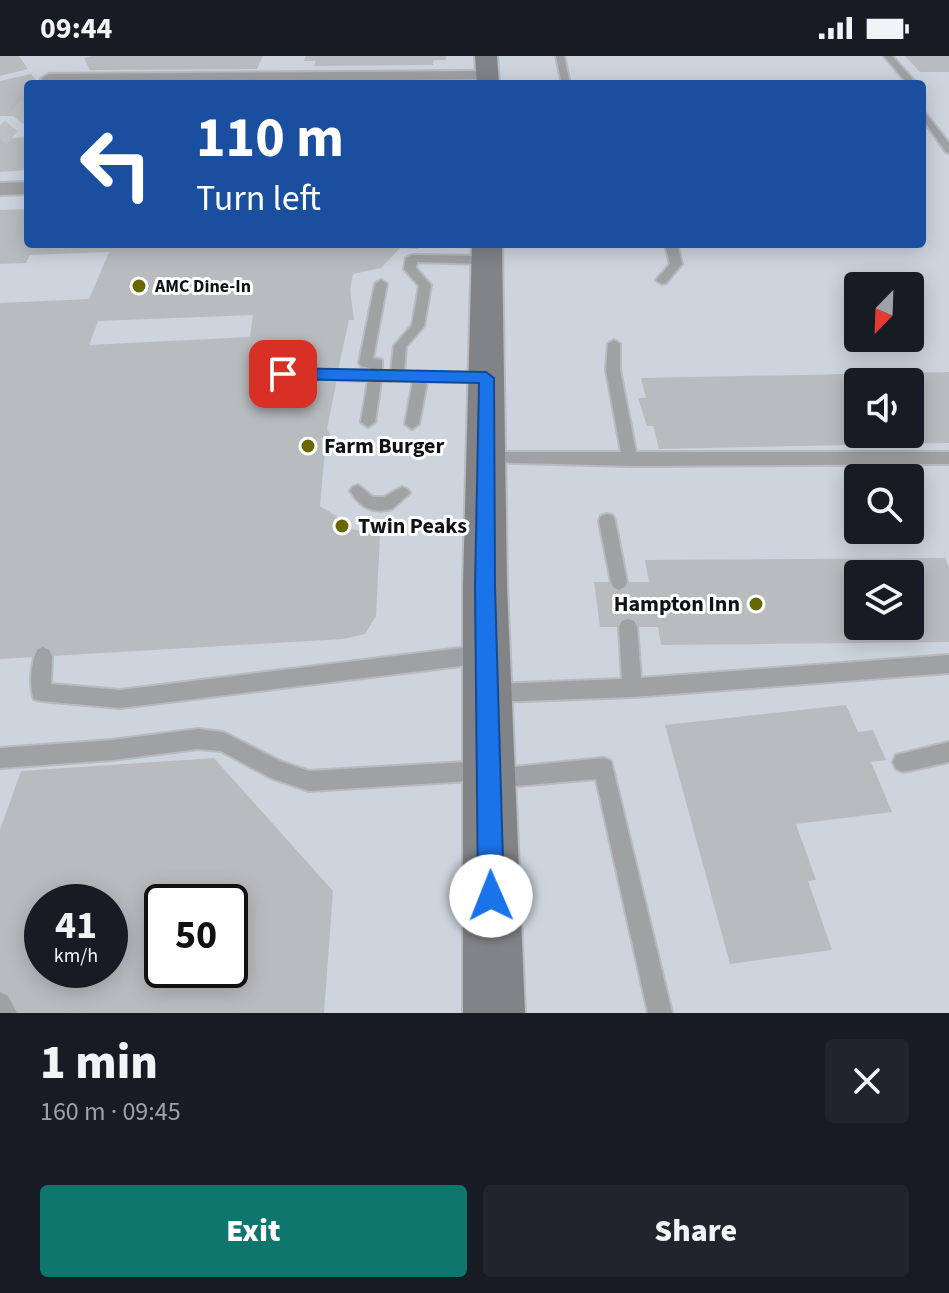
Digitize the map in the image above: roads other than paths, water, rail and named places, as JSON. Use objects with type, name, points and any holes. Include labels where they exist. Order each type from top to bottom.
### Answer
[{"type":"main road","points":[[487,252],[485,458],[494,1013]]},
{"type":"street","points":[[47,80],[55,62]]},
{"type":"street","points":[[70,80],[282,71],[487,72]]},
{"type":"street","points":[[0,189],[24,188]]},
{"type":"lane","points":[[560,56],[565,80]]},
{"type":"lane","points":[[888,56],[909,80]]},
{"type":"lane","points":[[926,118],[949,150]]},
{"type":"lane","points":[[662,280],[676,264],[672,248]]},
{"type":"lane","points":[[397,376],[400,346],[418,326],[425,285],[410,269],[412,258],[487,252]]},
{"type":"lane","points":[[368,422],[377,363],[366,363],[381,284]]},
{"type":"lane","points":[[614,344],[613,370],[630,460]]},
{"type":"lane","points":[[266,374],[397,376],[420,384],[486,378]]},
{"type":"lane","points":[[412,424],[420,384]]},
{"type":"lane","points":[[485,458],[949,458]]},
{"type":"lane","points":[[358,491],[369,503],[387,504],[402,493]]},
{"type":"lane","points":[[607,521],[619,582]]},
{"type":"lane","points":[[628,627],[632,688]]},
{"type":"lane","points":[[43,656],[41,692],[120,699],[487,674],[632,688],[949,664]]},
{"type":"lane","points":[[0,758],[112,750],[198,739],[223,742],[278,771],[309,781],[604,768],[660,1013]]},
{"type":"lane","points":[[903,762],[949,752]]},
{"type":"lane","points":[[0,1004],[5,1013]]},
{"type":"tunnel","points":[[0,139],[24,110]]},
{"type":"place","name":"AMC Dine-In","points":[[139,286]]},
{"type":"place","name":"Farm Burger","points":[[308,446]]},
{"type":"place","name":"Twin Peaks","points":[[342,526]]},
{"type":"place","name":"Hampton Inn","points":[[756,604]]}]
